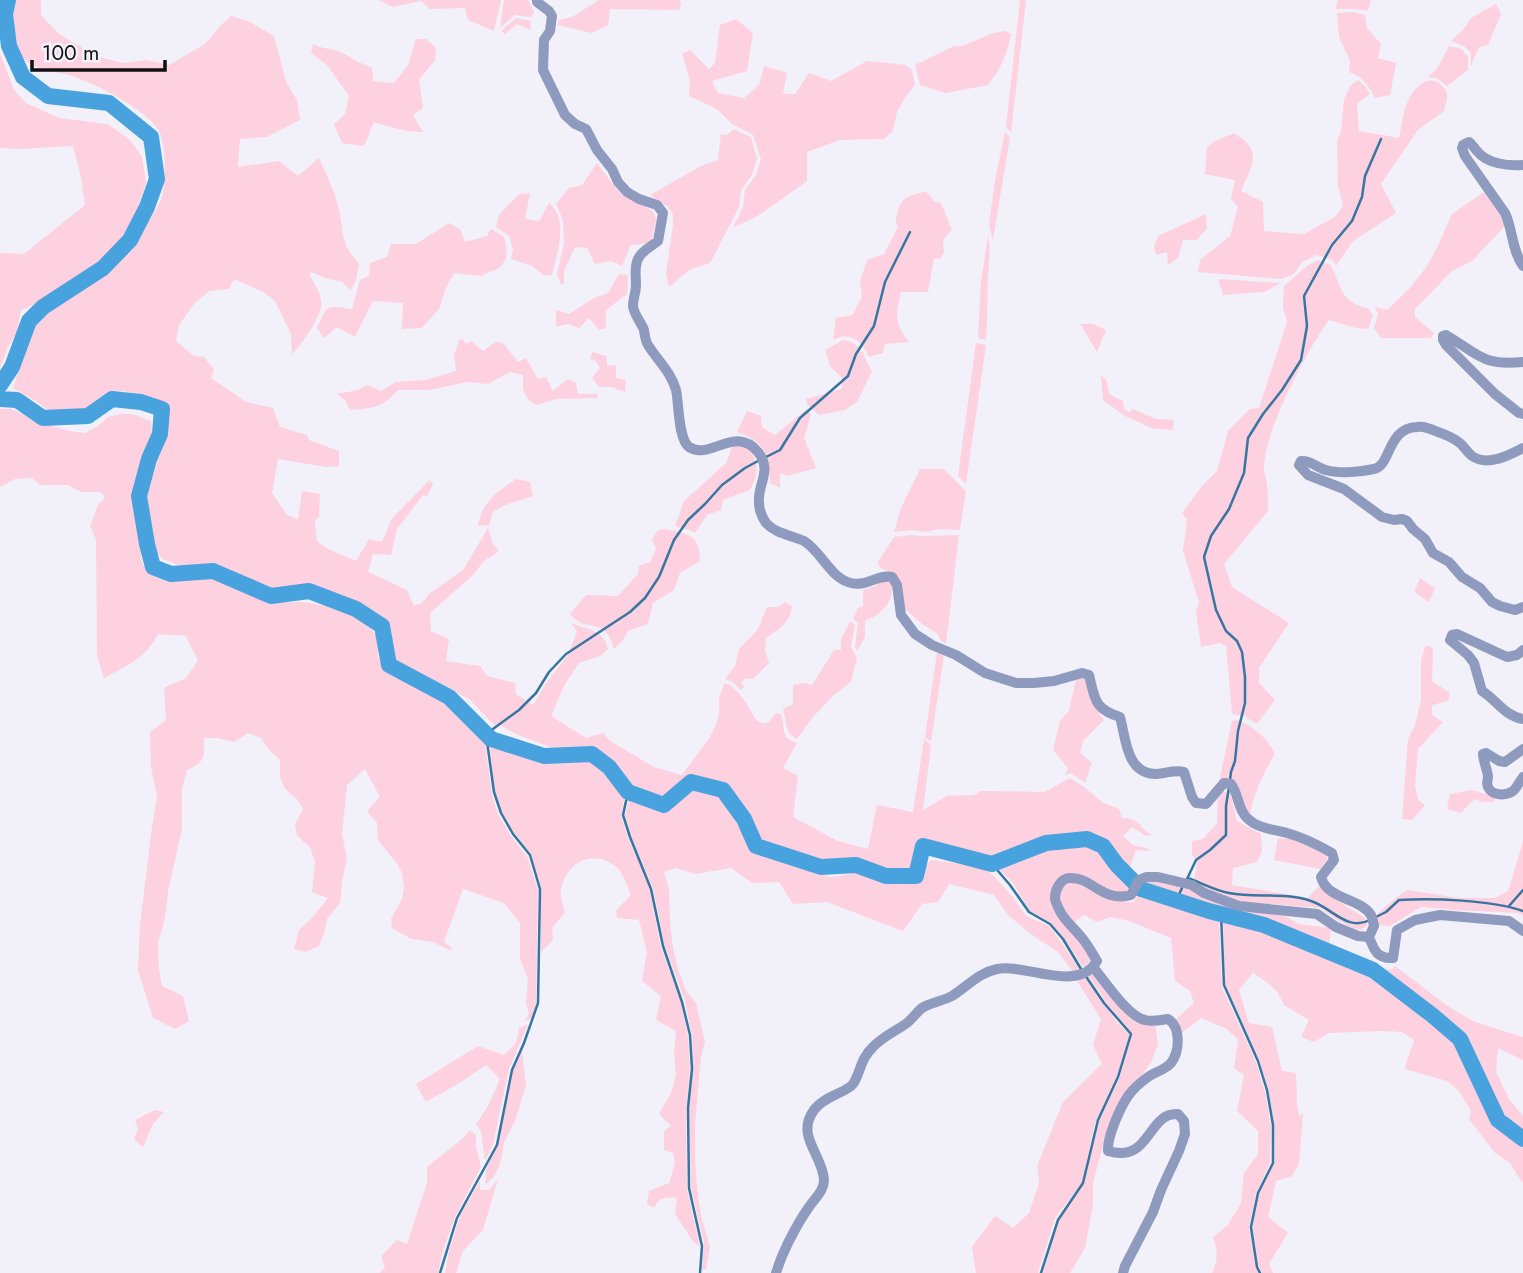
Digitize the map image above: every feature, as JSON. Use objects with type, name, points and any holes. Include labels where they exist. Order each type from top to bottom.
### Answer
[{"type":"street","points":[[537,0],[552,16],[550,31],[544,40],[543,70],[565,115],[586,129],[597,150],[627,192],[657,205],[663,213],[658,241],[646,249],[636,262],[633,307],[643,329],[645,341],[670,374],[685,443],[697,450],[733,440],[741,441],[757,452],[764,464],[764,479],[758,502],[764,521],[771,528],[804,542],[817,552],[842,580],[862,585],[884,575],[892,577],[897,585],[901,615],[915,635],[985,673],[1016,683],[1054,681],[1082,673],[1089,674],[1100,706],[1105,712],[1120,717],[1129,756],[1137,767],[1146,773],[1177,770],[1184,772],[1196,803],[1206,804],[1224,783],[1231,784],[1236,790],[1241,812],[1249,821],[1269,830],[1289,834],[1332,853],[1334,860],[1321,877],[1322,883],[1371,916],[1374,926],[1369,937],[1377,955],[1385,959],[1393,958],[1397,930],[1415,920],[1440,915],[1509,921],[1523,931]]},
{"type":"street","points":[[1523,166],[1504,165],[1485,158],[1469,142],[1462,148],[1505,213],[1517,257],[1523,266]]},
{"type":"street","points":[[1523,362],[1503,363],[1482,359],[1446,335],[1443,336],[1446,345],[1495,394],[1523,414]]},
{"type":"street","points":[[1523,448],[1496,460],[1479,459],[1453,437],[1418,426],[1396,437],[1380,467],[1374,469],[1329,471],[1306,460],[1299,465],[1308,475],[1343,489],[1382,517],[1407,522],[1425,539],[1433,553],[1449,562],[1462,577],[1480,588],[1492,602],[1515,610],[1523,607]]},
{"type":"street","points":[[1523,650],[1507,657],[1457,634],[1452,635],[1450,640],[1474,663],[1482,691],[1506,713],[1523,719]]},
{"type":"street","points":[[1523,749],[1505,762],[1483,754],[1489,778],[1487,784],[1493,793],[1506,794],[1515,790],[1523,777]]},
{"type":"street","points":[[776,1273],[788,1243],[809,1206],[821,1192],[824,1182],[823,1172],[809,1136],[807,1126],[810,1117],[824,1101],[853,1085],[863,1059],[872,1047],[883,1037],[906,1024],[924,1006],[951,996],[981,974],[1004,968],[1068,976],[1087,970],[1097,961],[1083,938],[1060,912],[1055,899],[1058,887],[1063,881],[1069,878],[1081,880],[1120,897],[1132,895],[1139,880],[1158,877],[1192,885],[1239,906],[1317,914],[1336,927],[1358,936],[1369,937]]},
{"type":"street","points":[[1087,970],[1109,987],[1135,1016],[1143,1020],[1168,1019],[1177,1033],[1177,1049],[1172,1062],[1148,1077],[1128,1096],[1107,1142],[1108,1151],[1114,1153],[1136,1149],[1159,1120],[1169,1113],[1178,1114],[1184,1121],[1185,1134],[1179,1151],[1123,1273]]},
{"type":"shaded area","points":[[15,0],[41,0],[41,15],[59,34],[98,57],[123,63],[147,60],[169,65],[205,44],[231,16],[248,21],[274,36],[286,82],[297,100],[300,120],[267,137],[240,139],[238,167],[279,161],[298,176],[319,158],[336,200],[345,242],[359,263],[356,280],[351,290],[341,281],[311,272],[310,276],[320,294],[320,312],[305,339],[292,354],[291,334],[275,301],[263,292],[234,279],[229,289],[209,291],[194,304],[179,325],[176,341],[194,356],[204,357],[214,370],[211,378],[246,402],[273,408],[280,427],[307,435],[309,440],[339,451],[339,466],[327,467],[278,459],[272,493],[287,515],[298,519],[302,491],[320,494],[319,517],[315,520],[317,541],[328,549],[356,561],[369,539],[382,542],[392,518],[430,480],[433,484],[427,496],[423,495],[397,529],[391,555],[373,554],[368,572],[407,590],[414,606],[422,603],[429,594],[463,570],[488,528],[493,544],[499,551],[484,561],[472,576],[430,613],[431,631],[449,639],[446,661],[480,666],[487,676],[515,683],[516,694],[533,705],[568,655],[577,631],[571,623],[594,631],[603,637],[608,649],[600,656],[579,663],[565,684],[551,716],[586,738],[603,733],[610,741],[654,767],[682,775],[714,729],[719,716],[719,697],[725,683],[740,694],[757,721],[766,723],[776,713],[781,714],[785,735],[797,743],[783,768],[798,776],[793,817],[838,841],[868,849],[877,805],[913,812],[924,739],[931,745],[923,810],[947,796],[974,795],[981,791],[1045,792],[1070,778],[1102,802],[1119,809],[1122,818],[1137,822],[1152,835],[1146,836],[1132,827],[1123,836],[1133,845],[1150,851],[1136,850],[1130,867],[1137,878],[1135,881],[1105,844],[1088,836],[1046,840],[992,862],[918,842],[914,871],[905,869],[886,872],[854,860],[820,863],[782,852],[761,841],[734,795],[719,782],[699,777],[688,778],[663,796],[630,788],[605,756],[590,749],[559,750],[494,725],[469,699],[393,660],[386,625],[356,603],[304,584],[269,589],[215,566],[179,565],[163,559],[151,547],[144,498],[162,448],[167,415],[164,404],[136,393],[112,391],[83,410],[51,412],[13,388],[24,352],[43,315],[108,269],[133,244],[153,214],[161,200],[163,189],[163,142],[150,120],[118,98],[72,76],[39,68],[27,62],[17,45],[14,29]]},
{"type":"shaded area","points":[[379,0],[501,0],[494,31],[468,20],[465,8],[430,9],[421,1],[393,7]]},
{"type":"shaded area","points":[[504,0],[528,0],[534,12],[531,17],[515,15],[500,28]]},
{"type":"shaded area","points":[[599,0],[680,0],[681,4],[679,10],[610,9],[608,25],[592,33],[558,25],[559,20],[572,17]]},
{"type":"shaded area","points":[[1020,0],[1026,0],[1011,133],[1006,127]]},
{"type":"shaded area","points":[[1338,0],[1371,0],[1368,11],[1335,9]]},
{"type":"shaded area","points":[[1496,4],[1501,14],[1488,45],[1479,47],[1471,66],[1471,53],[1464,46],[1451,41],[1471,18]]},
{"type":"shaded area","points":[[1354,12],[1365,15],[1367,28],[1381,44],[1378,58],[1396,63],[1390,95],[1375,98],[1365,82],[1349,72],[1350,61],[1339,37],[1337,13]]},
{"type":"shaded area","points":[[516,18],[531,21],[530,30],[517,24],[505,34],[501,31]]},
{"type":"shaded area","points":[[736,19],[753,33],[747,71],[712,81],[718,93],[744,98],[759,85],[764,66],[787,73],[783,94],[795,94],[809,73],[831,81],[867,61],[906,65],[912,70],[915,85],[897,112],[893,131],[884,139],[840,140],[807,152],[807,181],[759,215],[733,228],[743,207],[745,190],[756,175],[761,159],[753,135],[732,124],[717,109],[689,96],[690,81],[682,54],[690,50],[709,69],[715,63],[720,25]]},
{"type":"shaded area","points":[[1005,31],[1011,34],[1008,48],[988,85],[946,93],[920,85],[915,65],[954,46],[962,46]]},
{"type":"shaded area","points":[[416,39],[426,39],[436,48],[435,60],[419,80],[423,108],[413,115],[423,132],[374,122],[364,146],[342,143],[334,124],[345,114],[349,96],[327,65],[311,53],[313,44],[340,52],[372,68],[373,81],[394,83],[408,65]]},
{"type":"shaded area","points":[[1449,46],[1461,49],[1468,56],[1468,70],[1447,86],[1437,78],[1428,77],[1438,67]]},
{"type":"shaded area","points":[[0,53],[14,90],[26,103],[59,118],[108,124],[130,140],[142,157],[146,183],[131,227],[117,248],[60,294],[21,310],[17,332],[0,368],[0,253],[24,254],[85,205],[73,146],[0,148]]},
{"type":"shaded area","points":[[1358,80],[1370,94],[1357,104],[1359,131],[1399,138],[1406,106],[1423,82],[1437,82],[1447,94],[1444,111],[1418,130],[1381,184],[1396,213],[1353,241],[1336,266],[1333,260],[1317,255],[1302,262],[1294,274],[1282,279],[1198,272],[1200,260],[1230,236],[1238,207],[1231,199],[1235,180],[1205,174],[1207,147],[1234,133],[1243,140],[1249,146],[1253,159],[1241,191],[1263,202],[1264,231],[1304,234],[1335,217],[1343,206],[1338,185],[1337,140],[1341,132],[1344,99],[1351,85]]},
{"type":"shaded area","points":[[733,129],[751,137],[757,159],[752,175],[741,190],[739,207],[710,263],[689,270],[669,287],[666,273],[673,215],[668,207],[650,195],[701,166],[718,160],[721,134],[727,135]]},
{"type":"shaded area","points":[[1005,132],[1010,137],[993,240],[989,224]]},
{"type":"shaded area","points":[[597,163],[617,190],[653,211],[656,219],[651,243],[631,245],[622,266],[611,261],[595,264],[587,248],[575,247],[564,271],[564,283],[561,285],[557,274],[564,243],[563,220],[556,204],[569,188],[582,185]]},
{"type":"shaded area","points":[[926,191],[934,201],[941,203],[952,230],[943,239],[944,253],[940,259],[934,258],[928,292],[901,292],[898,318],[909,342],[885,344],[883,353],[869,357],[855,339],[839,337],[833,340],[836,318],[852,315],[862,297],[860,281],[867,260],[884,254],[898,227],[898,209],[903,200]]},
{"type":"shaded area","points":[[1484,192],[1498,210],[1505,226],[1472,261],[1452,271],[1415,309],[1415,317],[1434,333],[1431,338],[1381,338],[1374,328],[1378,314],[1375,307],[1387,310],[1410,288],[1427,266],[1452,214]]},
{"type":"shaded area","points":[[530,193],[525,219],[539,221],[549,203],[559,217],[560,237],[552,275],[545,276],[532,266],[511,259],[513,249],[509,236],[496,227],[499,215],[508,205],[520,194]]},
{"type":"shaded area","points":[[1206,214],[1207,228],[1197,240],[1183,240],[1178,258],[1168,265],[1167,252],[1156,255],[1154,247],[1158,236]]},
{"type":"shaded area","points":[[449,223],[460,229],[465,242],[487,236],[491,229],[504,237],[507,250],[504,263],[482,276],[454,273],[439,309],[422,328],[402,329],[403,303],[373,301],[355,337],[337,327],[324,338],[317,328],[323,314],[332,307],[352,309],[360,280],[369,276],[370,263],[387,257],[391,244],[416,244]]},
{"type":"shaded area","points":[[988,236],[990,256],[986,340],[978,338],[981,281]]},
{"type":"shaded area","points":[[1318,260],[1331,265],[1340,288],[1348,298],[1353,303],[1369,309],[1373,316],[1368,329],[1329,320],[1310,351],[1288,391],[1266,452],[1264,468],[1268,511],[1224,564],[1232,587],[1289,623],[1259,668],[1259,683],[1275,700],[1257,724],[1244,716],[1232,714],[1226,646],[1220,643],[1201,647],[1196,611],[1199,602],[1183,551],[1187,520],[1182,513],[1217,471],[1228,431],[1250,409],[1259,408],[1287,322],[1283,308],[1284,286],[1308,265]]},
{"type":"shaded area","points":[[619,274],[628,275],[627,294],[606,310],[606,328],[599,330],[589,318],[579,328],[568,324],[556,327],[556,310],[569,314],[596,297],[608,293]]},
{"type":"shaded area","points":[[1218,279],[1281,283],[1264,292],[1223,295]]},
{"type":"shaded area","points":[[1080,324],[1093,324],[1106,330],[1097,352]]},
{"type":"shaded area","points":[[462,339],[467,344],[471,341],[483,351],[497,341],[504,344],[518,362],[526,358],[538,379],[546,377],[553,391],[568,379],[576,383],[578,394],[597,394],[598,398],[556,399],[537,405],[524,393],[523,375],[510,372],[488,384],[467,382],[429,390],[398,390],[382,404],[364,409],[350,410],[345,400],[337,394],[358,390],[367,385],[381,391],[396,382],[426,380],[456,371],[454,356],[459,340]]},
{"type":"shaded area","points":[[843,340],[858,347],[872,371],[857,402],[845,410],[819,415],[807,404],[806,399],[842,389],[842,378],[830,366],[825,350]]},
{"type":"shaded area","points":[[976,343],[986,345],[966,484],[958,476]]},
{"type":"shaded area","points":[[592,352],[607,356],[607,365],[616,366],[616,378],[626,380],[625,392],[611,387],[599,387],[592,378],[600,368],[596,361],[590,359]]},
{"type":"shaded area","points":[[1101,375],[1107,381],[1109,394],[1123,401],[1124,410],[1129,412],[1133,409],[1156,419],[1174,420],[1173,430],[1151,428],[1125,416],[1103,400]]},
{"type":"shaded area","points":[[0,409],[12,409],[38,422],[85,433],[108,417],[120,414],[132,414],[151,421],[149,451],[142,466],[134,499],[142,563],[149,574],[160,579],[220,580],[267,603],[302,602],[334,607],[353,614],[368,625],[377,637],[378,657],[385,671],[448,700],[484,736],[492,795],[498,814],[528,858],[538,890],[536,1004],[531,1019],[525,1021],[529,1013],[526,1003],[528,979],[520,959],[520,923],[504,903],[463,889],[444,942],[452,948],[451,951],[433,942],[411,939],[392,928],[391,919],[402,899],[402,873],[378,840],[377,823],[367,811],[380,797],[365,769],[347,785],[342,834],[347,859],[340,903],[327,919],[319,946],[306,952],[294,949],[299,930],[328,898],[312,892],[315,862],[310,847],[297,836],[295,824],[303,809],[297,799],[285,789],[280,777],[280,760],[261,738],[248,733],[234,742],[204,738],[203,758],[187,770],[182,789],[182,829],[158,943],[162,986],[183,996],[189,1021],[175,1029],[153,1018],[138,970],[140,925],[157,797],[151,767],[150,732],[166,720],[164,688],[186,678],[198,661],[186,636],[158,634],[142,655],[104,678],[97,656],[96,540],[90,526],[98,505],[105,498],[101,492],[81,492],[68,485],[40,485],[32,478],[15,479],[0,487]]},
{"type":"shaded area","points":[[807,409],[811,415],[804,438],[816,468],[787,476],[780,473],[780,488],[770,483],[764,450],[754,440],[737,432],[747,411],[761,416],[762,427],[775,435]]},
{"type":"shaded area","points":[[733,444],[744,445],[756,461],[756,477],[750,490],[723,500],[721,510],[707,515],[695,533],[675,526],[684,501],[726,463]]},
{"type":"shaded area","points":[[920,469],[944,469],[966,491],[960,530],[894,532],[901,508]]},
{"type":"shaded area","points":[[516,479],[530,482],[533,496],[505,505],[493,512],[489,525],[478,526],[487,504]]},
{"type":"shaded area","points":[[658,530],[691,536],[698,545],[700,561],[680,573],[674,590],[653,603],[648,624],[628,631],[614,649],[606,632],[601,628],[582,623],[570,614],[586,595],[618,596],[638,574],[639,566],[650,562],[656,549],[652,539]]},
{"type":"shaded area","points":[[959,535],[946,644],[940,640],[938,634],[905,609],[897,579],[880,568],[878,562],[894,537]]},
{"type":"shaded area","points":[[1420,578],[1435,588],[1429,602],[1414,592]]},
{"type":"shaded area","points":[[883,580],[890,581],[891,596],[883,609],[865,621],[865,637],[857,651],[855,646],[858,623],[853,619],[858,608],[863,606],[863,590]]},
{"type":"shaded area","points":[[785,602],[792,606],[789,617],[766,638],[765,650],[769,663],[753,679],[745,678],[741,683],[744,687],[740,690],[725,679],[735,666],[739,649],[758,629],[767,607],[778,607]]},
{"type":"shaded area","points":[[850,621],[855,625],[851,647],[857,658],[851,682],[813,717],[797,739],[788,730],[783,709],[793,704],[793,685],[812,685],[834,650],[841,650],[841,639]]},
{"type":"shaded area","points":[[1426,645],[1433,648],[1432,681],[1450,693],[1448,701],[1432,705],[1432,715],[1443,722],[1418,749],[1415,786],[1418,800],[1425,805],[1412,820],[1402,819],[1408,739],[1415,725],[1421,700],[1421,660]]},
{"type":"shaded area","points":[[937,652],[944,655],[931,742],[925,737]]},
{"type":"shaded area","points":[[1083,678],[1104,720],[1083,741],[1080,753],[1092,763],[1085,783],[1071,773],[1065,775],[1068,768],[1053,750],[1060,721],[1069,711],[1076,679]]},
{"type":"shaded area","points":[[1237,720],[1259,733],[1275,754],[1260,783],[1250,815],[1245,810],[1239,789],[1219,782],[1232,721]]},
{"type":"shaded area","points":[[488,737],[492,741],[544,758],[591,758],[604,766],[625,794],[621,815],[650,890],[660,944],[681,1003],[688,1037],[690,1071],[686,1109],[687,1189],[700,1246],[694,1243],[675,1214],[677,1198],[663,1198],[654,1208],[647,1204],[649,1191],[669,1183],[675,1163],[673,1153],[664,1150],[664,1131],[671,1126],[659,1114],[672,1091],[676,1074],[676,1031],[656,1020],[661,996],[642,981],[647,952],[639,920],[617,918],[616,910],[631,895],[623,875],[615,866],[598,858],[581,861],[574,866],[568,872],[561,890],[565,912],[552,928],[553,940],[541,952],[541,887],[531,854],[501,812],[495,791]]},
{"type":"shaded area","points":[[1472,790],[1496,797],[1494,802],[1474,799],[1461,813],[1447,809],[1450,794]]},
{"type":"shaded area","points":[[689,791],[711,791],[721,795],[742,833],[755,850],[827,876],[863,873],[903,884],[917,879],[931,860],[980,866],[990,872],[1026,916],[1049,926],[1080,970],[1074,973],[1058,952],[1008,915],[994,895],[949,884],[938,902],[922,904],[903,931],[827,902],[793,904],[779,882],[752,883],[731,868],[695,874],[676,868],[664,872],[669,889],[670,923],[679,973],[687,992],[696,1003],[705,1042],[695,1123],[695,1157],[701,1216],[710,1247],[706,1270],[702,1269],[704,1243],[691,1188],[689,1107],[693,1067],[692,1034],[684,998],[664,944],[653,888],[625,815],[630,797],[664,809]]},
{"type":"shaded area","points":[[1223,792],[1230,792],[1237,821],[1261,834],[1262,852],[1257,862],[1233,868],[1232,885],[1308,898],[1319,886],[1365,918],[1367,926],[1361,930],[1353,928],[1320,908],[1244,902],[1204,888],[1194,881],[1197,861],[1192,855],[1192,841],[1203,839],[1217,823],[1218,797]]},
{"type":"shaded area","points":[[1278,838],[1293,839],[1327,855],[1327,860],[1321,869],[1274,860]]},
{"type":"shaded area","points":[[1088,841],[1102,848],[1133,886],[1127,893],[1119,895],[1070,874],[1053,893],[1091,961],[1083,967],[1063,937],[1050,922],[1030,911],[1013,883],[995,865],[1048,846]]},
{"type":"shaded area","points":[[1523,842],[1523,916],[1519,913],[1421,907],[1390,926],[1378,925],[1377,914],[1408,890],[1459,898],[1495,898],[1508,891]]},
{"type":"shaded area","points":[[1073,879],[1108,897],[1133,903],[1140,892],[1219,917],[1222,987],[1256,1062],[1271,1126],[1270,1164],[1256,1193],[1249,1227],[1258,1273],[1212,1273],[1217,1255],[1213,1237],[1228,1225],[1241,1203],[1244,1173],[1258,1154],[1258,1131],[1237,1111],[1244,1075],[1234,1068],[1238,1040],[1227,1029],[1201,1018],[1182,1033],[1176,1019],[1194,1003],[1190,991],[1175,981],[1171,938],[1129,921],[1111,917],[1097,922],[1084,915],[1072,924],[1058,897],[1060,885]]},
{"type":"shaded area","points":[[1150,880],[1280,913],[1299,924],[1331,928],[1329,944],[1383,968],[1391,970],[1395,966],[1449,1007],[1475,1022],[1523,1037],[1523,1060],[1498,1048],[1496,1072],[1509,1099],[1523,1116],[1523,1136],[1502,1120],[1495,1109],[1461,1037],[1380,973],[1360,962],[1263,923],[1145,889],[1143,884]]},
{"type":"shaded area","points":[[1223,917],[1263,927],[1372,972],[1459,1040],[1497,1122],[1523,1142],[1523,1182],[1510,1163],[1495,1153],[1469,1119],[1471,1111],[1459,1091],[1447,1081],[1405,1069],[1414,1040],[1402,1032],[1379,1031],[1329,1033],[1314,1042],[1301,1037],[1309,1020],[1284,1005],[1278,993],[1253,973],[1239,990],[1249,1023],[1272,1027],[1282,1071],[1296,1073],[1299,1116],[1303,1113],[1299,1164],[1292,1176],[1276,1181],[1268,1217],[1288,1233],[1269,1264],[1273,1273],[1262,1273],[1258,1265],[1253,1226],[1259,1192],[1275,1162],[1274,1122],[1259,1059],[1225,984]]},
{"type":"shaded area","points":[[1094,972],[1119,1005],[1155,1023],[1158,1045],[1151,1062],[1104,1141],[1093,1183],[1093,1205],[1085,1248],[1070,1273],[1043,1273],[1059,1220],[1085,1181],[1099,1121],[1120,1076],[1132,1034],[1088,975]]},
{"type":"shaded area","points":[[1086,977],[1116,1021],[1130,1035],[1116,1078],[1095,1123],[1082,1183],[1055,1218],[1038,1273],[976,1273],[972,1247],[995,1216],[1013,1228],[1029,1213],[1039,1183],[1037,1166],[1063,1102],[1102,1064],[1093,1045],[1101,1019],[1077,981]]},
{"type":"shaded area","points":[[528,1024],[509,1069],[493,1145],[485,1161],[481,1131],[476,1124],[488,1106],[500,1079],[486,1065],[426,1102],[416,1084],[478,1046],[504,1055],[516,1043],[519,1028]]},
{"type":"shaded area","points":[[522,1051],[526,1085],[515,1121],[504,1143],[498,1169],[485,1186],[486,1169],[498,1144],[513,1069]]},
{"type":"shaded area","points":[[155,1110],[164,1112],[153,1124],[143,1147],[134,1139],[138,1129],[135,1120]]},
{"type":"shaded area","points":[[470,1130],[476,1135],[481,1167],[455,1217],[438,1273],[380,1273],[385,1267],[381,1256],[397,1240],[407,1244],[427,1183],[427,1167]]},
{"type":"shaded area","points":[[498,1179],[483,1230],[463,1251],[456,1273],[445,1273],[460,1216],[480,1181],[480,1190],[489,1190]]},
{"type":"waterway","points":[[0,385],[12,367],[29,321],[43,307],[103,268],[130,240],[147,207],[157,179],[151,137],[109,103],[48,96],[23,77],[9,46],[5,14],[8,0]]},
{"type":"waterway","points":[[1230,780],[1245,703],[1245,677],[1242,652],[1237,641],[1226,631],[1216,610],[1204,557],[1211,536],[1229,509],[1244,473],[1248,438],[1301,360],[1307,326],[1304,296],[1332,245],[1352,221],[1362,197],[1365,176],[1381,139]]},
{"type":"waterway","points":[[764,458],[780,450],[800,418],[848,376],[856,354],[874,326],[885,282],[910,232]]},
{"type":"waterway","points":[[0,399],[17,400],[43,418],[88,416],[112,399],[141,402],[162,409],[160,434],[149,459],[139,496],[153,567],[171,574],[213,571],[271,596],[309,591],[356,609],[382,626],[389,665],[449,697],[491,739],[544,756],[592,754],[609,767],[628,792],[664,805],[691,782],[723,790],[744,819],[756,846],[821,867],[856,865],[886,876],[916,876],[923,846],[992,864],[1046,843],[1087,839],[1103,846],[1141,889],[1264,925],[1373,970],[1460,1039],[1498,1120],[1523,1139]]},
{"type":"waterway","points":[[440,1273],[457,1218],[497,1145],[512,1070],[538,1003],[540,889],[530,855],[501,813],[494,792],[486,734],[519,710],[566,654],[630,612],[645,598],[659,577],[674,540],[688,520],[722,485],[758,461]]},
{"type":"waterway","points":[[1187,879],[1196,860],[1226,835],[1229,787]]},
{"type":"waterway","points":[[628,792],[623,815],[651,889],[663,946],[690,1035],[692,1069],[688,1108],[689,1188],[702,1246],[700,1273]]},
{"type":"waterway","points":[[992,864],[1029,912],[1050,924],[1063,939],[1081,969]]},
{"type":"waterway","points":[[1188,878],[1229,893],[1301,898],[1354,923],[1370,920]]},
{"type":"waterway","points":[[1176,901],[1182,888]]},
{"type":"waterway","points":[[1509,906],[1523,890]]},
{"type":"waterway","points":[[1376,917],[1399,900],[1462,901],[1495,904],[1523,911]]},
{"type":"waterway","points":[[1221,914],[1224,985],[1258,1061],[1267,1090],[1273,1125],[1273,1163],[1258,1193],[1251,1227],[1260,1273]]},
{"type":"waterway","points":[[1041,1273],[1058,1220],[1083,1183],[1098,1120],[1118,1077],[1131,1034],[1104,1003],[1085,975]]}]
